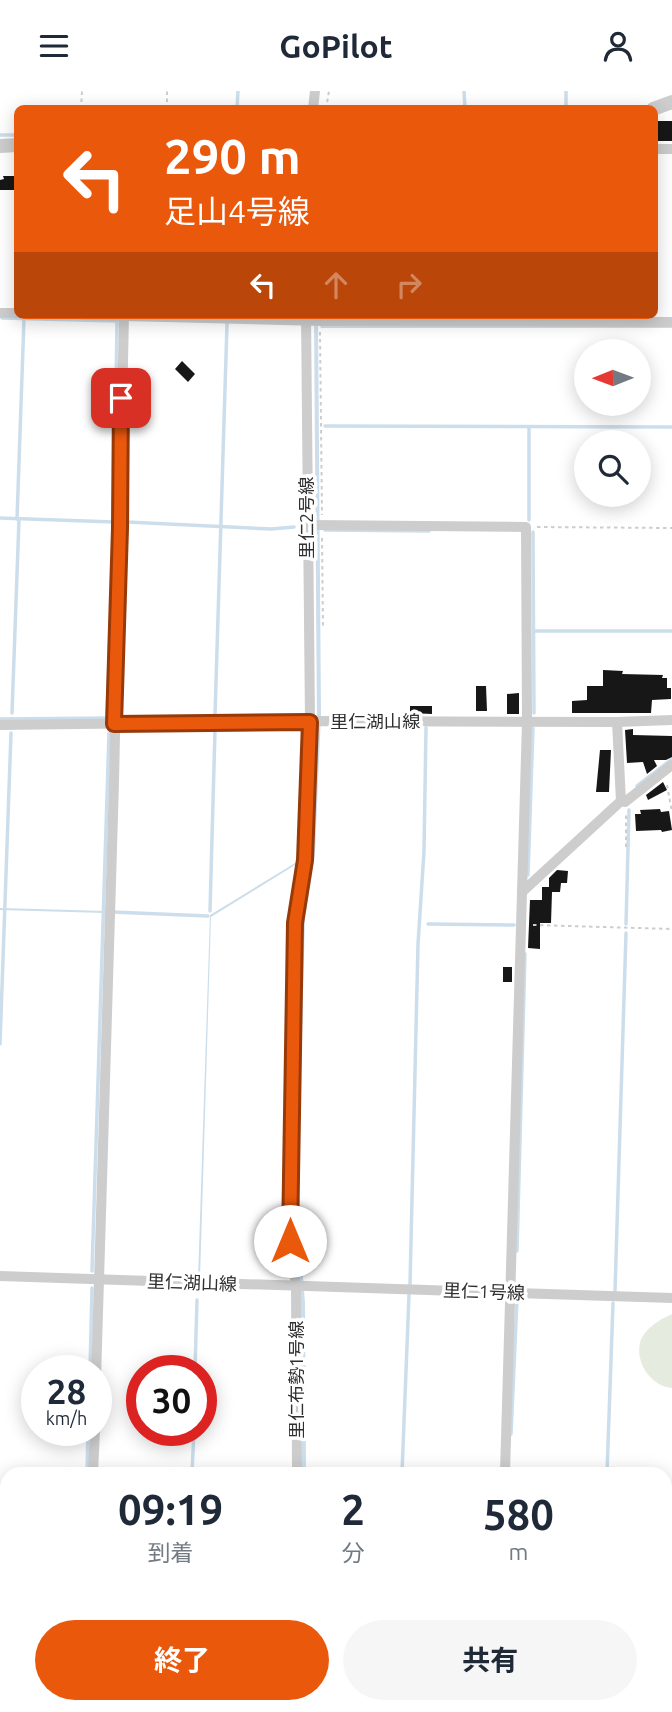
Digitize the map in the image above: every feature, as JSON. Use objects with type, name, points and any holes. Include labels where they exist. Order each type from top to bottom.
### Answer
[{"type":"street","points":[[96,1355],[114,782],[124,319]]},
{"type":"street","name":"里仁2号線","points":[[306,319],[310,722]]},
{"type":"street","points":[[311,319],[672,322]]},
{"type":"street","points":[[307,526],[526,527],[527,722],[505,1467]]},
{"type":"street","name":"里仁湖山線","points":[[0,1276],[296,1287],[290,1241],[295,923],[305,860],[310,722],[617,722],[672,719]]},
{"type":"street","points":[[0,725],[310,722]]},
{"type":"street","points":[[617,722],[623,801]]},
{"type":"street","points":[[522,892],[623,801],[668,768]]},
{"type":"street","name":"里仁1号線","points":[[296,1287],[672,1298]]},
{"type":"street","name":"里仁布勢1号線","points":[[296,1287],[297,1467]]},
{"type":"street","points":[[93,1467],[94,1446]]},
{"type":"path","points":[[321,321],[323,628]]},
{"type":"path","points":[[526,527],[672,528]]},
{"type":"path","points":[[668,768],[672,812]]},
{"type":"path","points":[[623,801],[625,846]]},
{"type":"path","points":[[521,924],[672,929]]},
{"type":"shaded area","points":[[672,1314],[672,1388],[652,1379],[643,1366],[639,1351],[642,1338],[648,1329]]},
{"type":"water","points":[[314,319],[318,319],[321,714],[315,854],[305,918],[299,1144],[299,1226],[305,1303],[306,1467],[302,1467],[301,1294],[295,1222],[302,917],[311,854],[317,728]]},
{"type":"water","points":[[320,326],[672,326],[672,328],[321,328]]},
{"type":"water","points":[[300,860],[211,917],[198,1279],[210,915]]},
{"type":"water","points":[[0,908],[106,911],[105,913]]},
{"type":"building","points":[[658,121],[672,121],[672,141],[658,141]]},
{"type":"building","points":[[3,176],[14,176],[14,190],[0,190],[0,180],[4,179]]},
{"type":"building","points":[[182,361],[195,374],[188,382],[175,369]]},
{"type":"building","points":[[603,670],[623,671],[622,674],[663,675],[662,678],[667,678],[667,688],[671,688],[671,699],[652,700],[651,713],[572,713],[572,701],[587,700],[587,686],[603,686]]},
{"type":"building","points":[[476,686],[486,686],[487,711],[476,711]]},
{"type":"building","points":[[519,693],[519,714],[507,714],[507,694]]},
{"type":"building","points":[[410,706],[432,706],[432,714],[410,713]]},
{"type":"building","points":[[633,729],[633,735],[672,736],[672,757],[654,760],[657,766],[647,774],[643,762],[627,763],[625,730]]},
{"type":"building","points":[[600,750],[611,750],[609,792],[596,792]]},
{"type":"building","points":[[663,782],[667,790],[648,800],[646,795]]},
{"type":"building","points":[[660,809],[661,812],[669,811],[672,830],[636,831],[635,814],[641,814],[640,810]]},
{"type":"building","points":[[557,870],[568,871],[567,883],[561,883],[560,892],[552,892],[551,923],[540,923],[540,949],[528,948],[530,900],[542,900],[542,887],[549,887],[549,878]]},
{"type":"building","points":[[503,967],[512,967],[512,982],[503,982]]},
{"type":"waterway","points":[[237,105],[238,91]]},
{"type":"waterway","points":[[464,91],[465,105]]},
{"type":"waterway","points":[[566,91],[566,105]]},
{"type":"waterway","points":[[0,135],[14,135]]},
{"type":"waterway","points":[[2,318],[14,318]]},
{"type":"waterway","points":[[17,519],[24,319]]},
{"type":"waterway","points":[[40,319],[117,321],[107,717]]},
{"type":"waterway","points":[[215,715],[227,324]]},
{"type":"waterway","points":[[325,426],[672,427]]},
{"type":"waterway","points":[[529,427],[529,520]]},
{"type":"waterway","points":[[0,518],[114,522]]},
{"type":"waterway","points":[[12,713],[19,519]]},
{"type":"waterway","points":[[127,522],[271,529],[294,527]]},
{"type":"waterway","points":[[325,530],[429,531]]},
{"type":"waterway","points":[[533,532],[534,713]]},
{"type":"waterway","points":[[534,631],[672,631]]},
{"type":"waterway","points":[[120,717],[302,716]]},
{"type":"waterway","points":[[0,719],[106,718]]},
{"type":"waterway","points":[[410,1285],[426,728]]},
{"type":"waterway","points":[[528,875],[533,728]]},
{"type":"waterway","points":[[210,911],[215,730]]},
{"type":"waterway","points":[[0,1044],[11,733]]},
{"type":"waterway","points":[[92,1271],[109,733]]},
{"type":"waterway","points":[[637,786],[672,759]]},
{"type":"waterway","points":[[626,924],[629,810]]},
{"type":"waterway","points":[[112,912],[208,916]]},
{"type":"waterway","points":[[428,924],[514,925]]},
{"type":"waterway","points":[[615,1291],[626,933]]},
{"type":"waterway","points":[[517,1251],[525,954]]},
{"type":"waterway","points":[[90,1355],[92,1288]]},
{"type":"waterway","points":[[402,1467],[409,1295]]},
{"type":"waterway","points":[[195,1355],[197,1300]]},
{"type":"waterway","points":[[511,1434],[517,1300]]},
{"type":"waterway","points":[[607,1467],[613,1303]]},
{"type":"waterway","points":[[87,1467],[88,1446]]},
{"type":"waterway","points":[[192,1467],[193,1446]]},
{"type":"route","points":[[121,398],[114,724],[310,722],[305,860],[295,923],[290,1241]]}]
